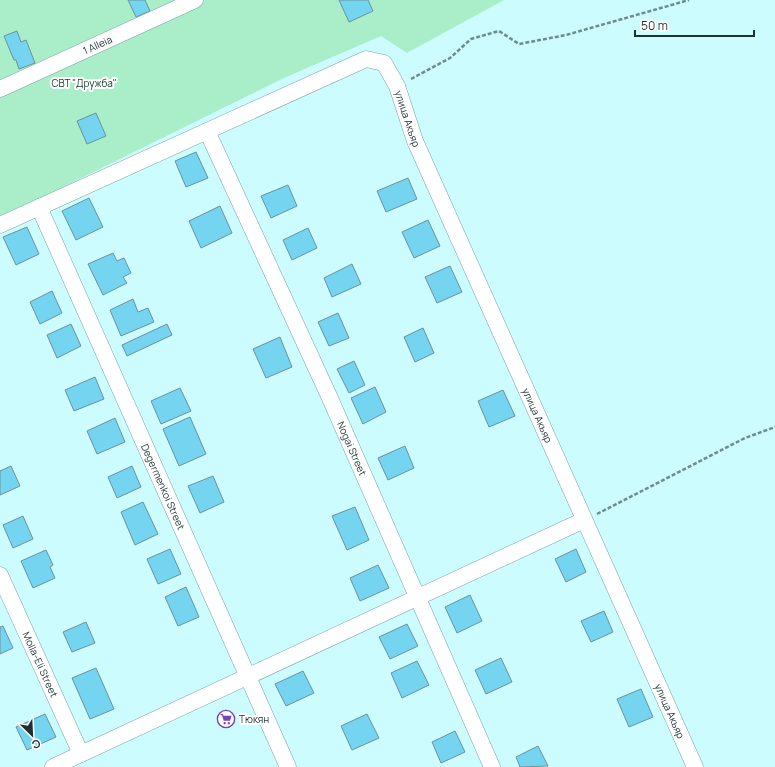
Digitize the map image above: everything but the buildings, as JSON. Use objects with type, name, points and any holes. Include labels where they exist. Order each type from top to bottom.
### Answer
[{"type":"street","name":"1 Alleia","points":[[0,89],[195,0]]},
{"type":"street","name":"улица Акъяр","points":[[207,132],[366,59],[384,63],[397,86],[415,141],[695,767]]},
{"type":"street","points":[[0,225],[207,132]]},
{"type":"street","name":"Nogai Street","points":[[207,132],[329,396],[492,767]]},
{"type":"street","name":"Degermenkoi Street","points":[[39,207],[288,767]]},
{"type":"street","points":[[53,767],[248,678],[584,520]]},
{"type":"street","name":"Molla-Eli Street","points":[[0,575],[81,754]]},
{"type":"path","points":[[397,86],[450,58],[471,39],[499,31],[519,44],[566,35],[689,0]]},
{"type":"path","points":[[584,520],[745,438],[775,427]]},
{"type":"green space","name":"СВТ \"Дружба\"","points":[[0,0],[504,0],[407,53],[381,36],[284,78],[47,195],[0,216]]},
{"type":"place","name":"Тюкян","points":[[226,719]]}]
